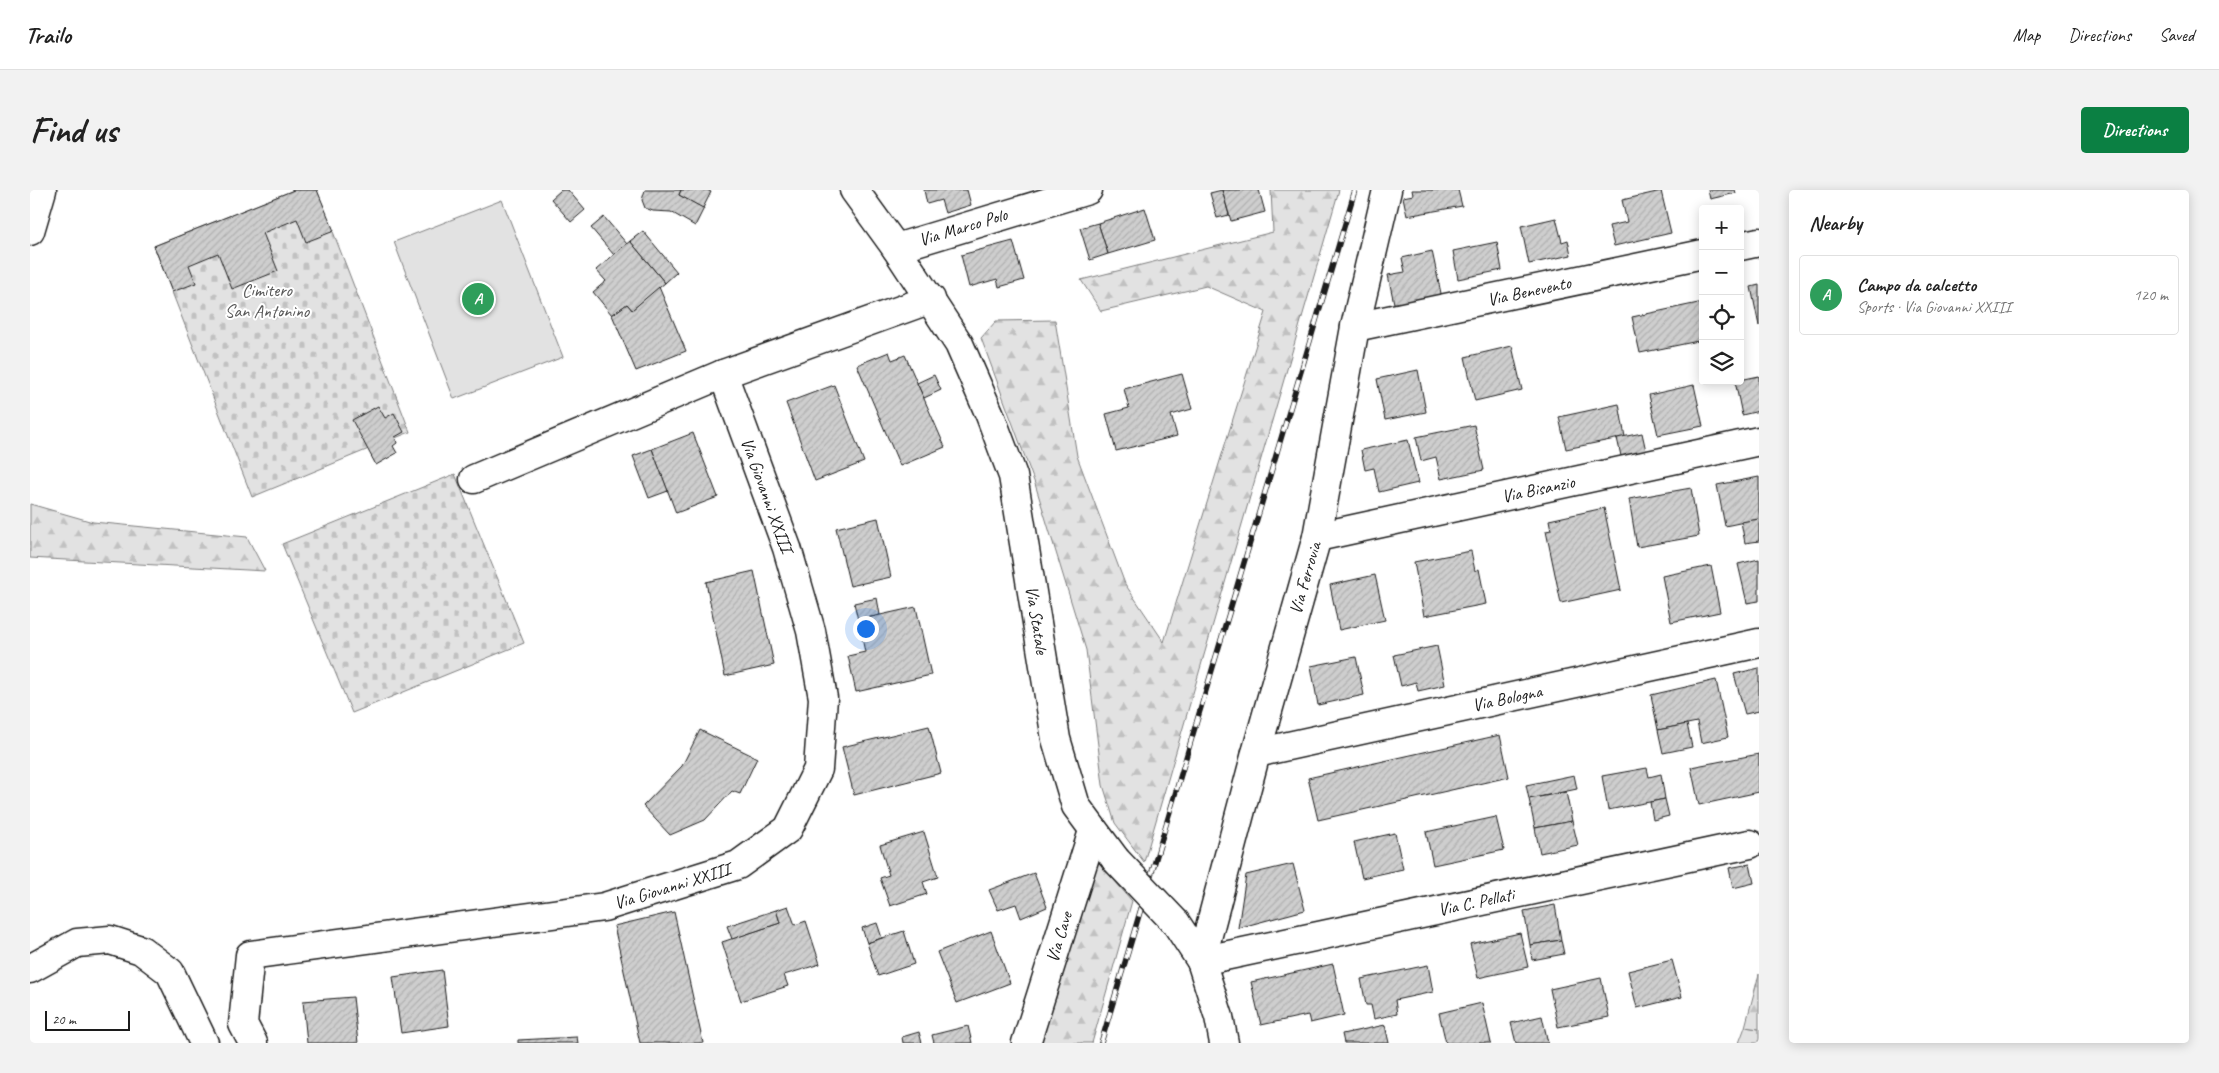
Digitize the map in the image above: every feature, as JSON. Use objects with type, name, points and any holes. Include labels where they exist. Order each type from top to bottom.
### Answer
[{"type":"street","points":[[30,231],[42,190]]},
{"type":"street","name":"Via Statale","points":[[854,190],[931,298],[959,344],[990,415],[1013,476],[1056,739],[1076,806],[1116,860],[1176,923],[1201,961],[1219,1017],[1224,1043]]},
{"type":"street","name":"Via Marco Polo","points":[[896,248],[1088,190]]},
{"type":"street","name":"Via Ferrovia","points":[[1201,961],[1256,753],[1317,537],[1355,327],[1387,190]]},
{"type":"street","points":[[1744,245],[1759,242]]},
{"type":"street","name":"Via Benevento","points":[[1355,327],[1699,255]]},
{"type":"street","points":[[474,479],[723,374],[931,298]]},
{"type":"street","name":"Via Giovanni XXIII","points":[[253,1043],[243,1024],[250,955],[604,907],[738,865],[788,828],[818,769],[824,698],[812,630],[787,548],[723,374]]},
{"type":"street","name":"Via Bisanzio","points":[[1317,537],[1759,441]]},
{"type":"street","name":"Via Bologna","points":[[1256,753],[1759,643]]},
{"type":"street","name":"Via Cave","points":[[1026,1043],[1093,830]]},
{"type":"street","name":"Via C. Pellati","points":[[1201,961],[1750,844]]},
{"type":"street","points":[[30,969],[77,943],[110,940],[141,950],[170,972],[204,1043]]},
{"type":"green space","name":"Cimitero San Antonino","points":[[294,190],[317,190],[410,432],[252,497],[154,246]]},
{"type":"green space","points":[[1271,190],[1339,190],[1144,862],[1115,823],[1103,785],[1086,650],[1035,484],[981,338],[996,321],[1055,320],[1077,456],[1125,584],[1164,642],[1266,312],[1206,286],[1101,311],[1081,280],[1273,232]]},
{"type":"green space","points":[[502,200],[563,357],[454,399],[394,242]]},
{"type":"green space","points":[[455,474],[524,643],[352,713],[282,544]]},
{"type":"green space","points":[[30,504],[93,522],[247,537],[265,571],[30,558]]},
{"type":"green space","points":[[1096,859],[1132,901],[1092,1043],[1038,1043]]},
{"type":"green space","points":[[1759,974],[1759,1029],[1745,1027]]},
{"type":"green space","points":[[1745,1027],[1759,1029],[1759,1043],[1739,1043]]},
{"type":"building","points":[[294,190],[317,190],[334,231],[306,242],[297,219],[263,233],[278,271],[232,289],[218,253],[189,265],[196,283],[172,292],[154,246]]},
{"type":"building","points":[[561,190],[568,190],[585,210],[571,222],[551,199]]},
{"type":"building","points":[[645,190],[681,190],[679,195],[704,208],[695,226],[671,212],[653,211],[645,208],[642,200]]},
{"type":"building","points":[[681,190],[707,190],[711,192],[703,208],[679,195]]},
{"type":"building","points":[[924,190],[967,190],[971,205],[945,213],[941,200],[927,204]]},
{"type":"building","points":[[1222,190],[1229,215],[1217,218],[1210,193]]},
{"type":"building","points":[[1222,190],[1259,190],[1265,212],[1231,221]]},
{"type":"building","points":[[1412,190],[1458,190],[1462,206],[1407,216],[1403,197],[1413,195]]},
{"type":"building","points":[[1708,190],[1735,190],[1736,193],[1710,199]]},
{"type":"building","points":[[1661,191],[1671,233],[1614,246],[1609,226],[1627,222],[1622,200]]},
{"type":"building","points":[[1145,208],[1155,240],[1108,254],[1098,223]]},
{"type":"building","points":[[604,217],[627,244],[614,255],[591,228]]},
{"type":"building","points":[[1556,218],[1562,242],[1568,240],[1571,255],[1529,264],[1521,226]]},
{"type":"building","points":[[1098,223],[1108,254],[1090,260],[1080,228]]},
{"type":"building","points":[[643,231],[677,272],[665,283],[630,241]]},
{"type":"building","points":[[630,241],[665,283],[632,310],[627,304],[612,315],[593,292],[606,281],[596,270]]},
{"type":"building","points":[[1013,241],[1024,280],[999,287],[997,279],[969,287],[961,255]]},
{"type":"building","points":[[1497,242],[1502,270],[1458,279],[1453,251]]},
{"type":"building","points":[[1432,251],[1442,298],[1395,308],[1388,275],[1405,272],[1402,258]]},
{"type":"building","points":[[1759,285],[1759,326],[1751,287]]},
{"type":"building","points":[[659,287],[686,351],[636,371],[612,315],[627,304],[632,310]]},
{"type":"building","points":[[1699,303],[1699,341],[1640,353],[1632,317]]},
{"type":"building","points":[[1512,346],[1522,390],[1475,401],[1465,357]]},
{"type":"building","points":[[889,352],[892,360],[905,355],[945,447],[900,466],[857,365]]},
{"type":"building","points":[[1418,370],[1426,412],[1385,420],[1377,379]]},
{"type":"building","points":[[1182,374],[1192,409],[1171,415],[1177,436],[1116,451],[1106,414],[1129,408],[1124,389]]},
{"type":"building","points":[[934,375],[941,390],[924,398],[917,383]]},
{"type":"building","points":[[1759,376],[1759,411],[1742,415],[1736,385],[1744,385],[1744,379]]},
{"type":"building","points":[[834,385],[864,462],[815,481],[786,403]]},
{"type":"building","points":[[1694,385],[1703,426],[1658,435],[1649,395]]},
{"type":"building","points":[[1619,404],[1625,437],[1566,449],[1559,417]]},
{"type":"building","points":[[378,406],[385,418],[394,413],[404,432],[395,437],[397,443],[393,446],[397,453],[376,465],[352,420]]},
{"type":"building","points":[[1474,425],[1484,470],[1441,479],[1436,457],[1421,461],[1416,437]]},
{"type":"building","points":[[693,433],[718,497],[676,513],[652,449]]},
{"type":"building","points":[[1642,433],[1646,451],[1621,456],[1617,438]]},
{"type":"building","points":[[1408,440],[1418,483],[1379,492],[1374,468],[1365,470],[1361,450]]},
{"type":"building","points":[[652,449],[668,491],[649,498],[633,456]]},
{"type":"building","points":[[1759,477],[1759,519],[1725,526],[1717,485]]},
{"type":"building","points":[[1691,488],[1699,536],[1637,547],[1629,499]]},
{"type":"building","points":[[1604,508],[1621,590],[1561,603],[1546,531],[1551,530],[1549,520]]},
{"type":"building","points":[[878,518],[891,577],[850,586],[836,528]]},
{"type":"building","points":[[1759,519],[1759,541],[1745,543],[1741,522]]},
{"type":"building","points":[[1471,551],[1475,571],[1479,569],[1486,604],[1424,616],[1414,562]]},
{"type":"building","points":[[1759,559],[1759,601],[1747,603],[1738,564]]},
{"type":"building","points":[[1711,566],[1720,612],[1671,622],[1662,576]]},
{"type":"building","points":[[754,571],[774,665],[725,676],[706,582]]},
{"type":"building","points":[[1375,575],[1385,620],[1339,630],[1330,585]]},
{"type":"building","points":[[877,598],[880,615],[858,620],[854,603]]},
{"type":"building","points":[[916,607],[931,675],[856,692],[848,656],[865,652],[858,620]]},
{"type":"building","points":[[1437,646],[1445,685],[1418,691],[1416,682],[1401,686],[1394,655]]},
{"type":"building","points":[[1356,657],[1364,695],[1318,705],[1311,666]]},
{"type":"building","points":[[1759,668],[1759,711],[1745,714],[1734,674]]},
{"type":"building","points":[[1716,680],[1728,737],[1701,743],[1697,722],[1658,730],[1651,695]]},
{"type":"building","points":[[1687,724],[1692,747],[1663,753],[1658,730]]},
{"type":"building","points":[[929,726],[941,773],[854,795],[842,747]]},
{"type":"building","points":[[700,730],[757,758],[740,794],[732,791],[705,820],[670,835],[643,806],[682,766]]},
{"type":"building","points":[[1500,735],[1509,777],[1318,820],[1308,778]]},
{"type":"building","points":[[1759,754],[1759,792],[1699,805],[1691,767]]},
{"type":"building","points":[[1647,768],[1649,777],[1661,774],[1665,799],[1608,810],[1602,776]]},
{"type":"building","points":[[1574,775],[1577,789],[1529,799],[1526,785]]},
{"type":"building","points":[[1566,792],[1572,821],[1535,828],[1529,799]]},
{"type":"building","points":[[1665,799],[1669,816],[1653,820],[1650,802]]},
{"type":"building","points":[[1496,817],[1504,850],[1433,865],[1426,832]]},
{"type":"building","points":[[1572,821],[1578,845],[1540,853],[1535,828]]},
{"type":"building","points":[[924,832],[938,877],[923,882],[927,894],[890,906],[880,878],[889,875],[880,845]]},
{"type":"building","points":[[1395,833],[1403,869],[1362,878],[1354,842]]},
{"type":"building","points":[[1293,864],[1305,910],[1238,928],[1246,875]]},
{"type":"building","points":[[1750,864],[1754,883],[1733,888],[1729,868]]},
{"type":"building","points":[[1034,873],[1047,907],[1021,918],[1016,904],[998,910],[989,890]]},
{"type":"building","points":[[1555,905],[1561,940],[1530,945],[1524,911]]},
{"type":"building","points":[[788,906],[795,925],[806,921],[820,964],[784,975],[788,986],[741,1001],[722,942],[780,923],[776,910]]},
{"type":"building","points":[[776,910],[780,923],[732,939],[727,926]]},
{"type":"building","points":[[674,912],[703,1043],[640,1043],[614,926]]},
{"type":"building","points":[[877,923],[882,938],[867,943],[862,928]]},
{"type":"building","points":[[904,931],[914,964],[878,976],[867,943]]},
{"type":"building","points":[[991,931],[1010,983],[957,1003],[937,952]]},
{"type":"building","points":[[1520,933],[1528,967],[1478,978],[1470,944]]},
{"type":"building","points":[[1561,940],[1564,954],[1532,960],[1530,945]]},
{"type":"building","points":[[1672,960],[1682,997],[1637,1008],[1628,971]]},
{"type":"building","points":[[1333,964],[1344,1015],[1310,1023],[1308,1015],[1261,1025],[1251,982]]},
{"type":"building","points":[[1428,965],[1433,992],[1395,1000],[1397,1014],[1374,1019],[1371,1005],[1366,1005],[1361,979]]},
{"type":"building","points":[[442,970],[449,1026],[401,1033],[393,977]]},
{"type":"building","points":[[1601,978],[1609,1017],[1558,1027],[1550,989]]},
{"type":"building","points":[[353,997],[358,1043],[307,1043],[303,1001]]},
{"type":"building","points":[[1482,1003],[1491,1043],[1446,1043],[1439,1013]]},
{"type":"building","points":[[1542,1016],[1548,1043],[1516,1043],[1511,1023]]},
{"type":"building","points":[[1385,1025],[1389,1043],[1344,1043],[1342,1034]]},
{"type":"building","points":[[968,1026],[972,1043],[934,1043],[932,1035]]},
{"type":"building","points":[[919,1032],[922,1043],[903,1043],[902,1037]]},
{"type":"building","points":[[577,1037],[578,1043],[518,1043],[518,1040]]},
{"type":"railway","points":[[1101,1043],[1355,190]]},
{"type":"place","name":"Campo da calcetto","points":[[478,299]]}]
